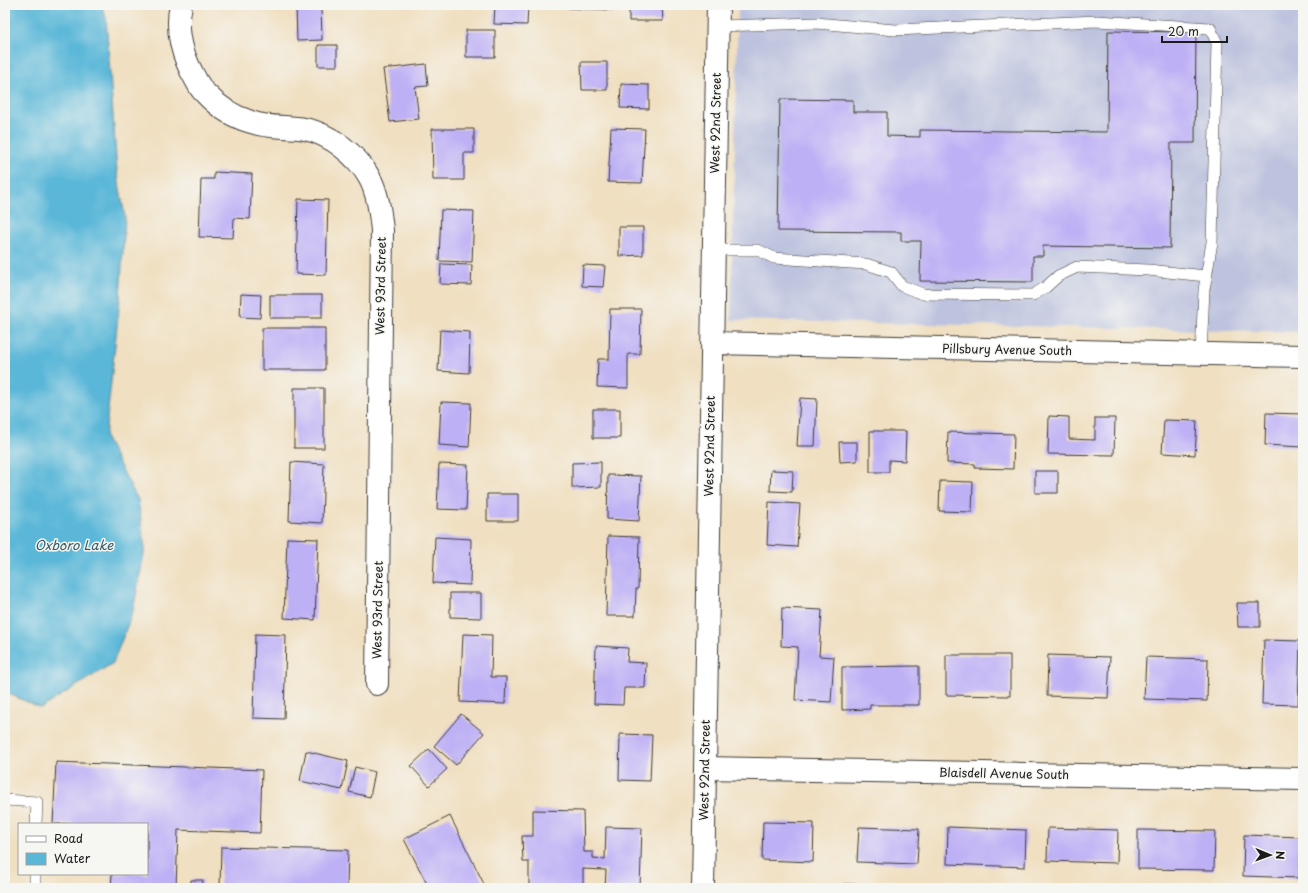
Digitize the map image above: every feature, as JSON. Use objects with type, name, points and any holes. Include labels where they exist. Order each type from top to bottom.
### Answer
[{"type":"street","name":"West 93rd Street","points":[[181,5],[179,14],[180,41],[189,69],[204,92],[225,110],[251,122],[279,127],[306,129],[332,139],[353,155],[369,177],[379,203],[382,230],[377,684]]},
{"type":"street","name":"West 92nd Street","points":[[703,888],[718,5]]},
{"type":"street","name":"Pillsbury Avenue South","points":[[712,343],[1303,356]]},
{"type":"street","name":"Blaisdell Avenue South","points":[[705,768],[1303,779]]},
{"type":"lane","points":[[718,26],[816,23],[895,30],[1097,21],[1210,28],[1217,43],[1212,242],[1204,290],[1201,354]]},
{"type":"lane","points":[[713,250],[758,250],[774,258],[866,264],[891,272],[902,286],[923,294],[1033,295],[1046,287],[1058,276],[1076,268],[1148,270],[1206,276]]},
{"type":"lane","points":[[5,800],[36,802],[36,823]]},
{"type":"lane","points":[[35,875],[35,888]]},
{"type":"shaded area","points":[[738,5],[1303,5],[1303,332],[731,320]]},
{"type":"water","name":"Oxboro Lake","points":[[10,5],[101,5],[106,17],[117,171],[125,217],[120,299],[105,437],[138,500],[145,548],[133,611],[113,663],[41,708],[5,692],[5,14],[7,13]]},
{"type":"building","points":[[495,5],[528,5],[527,25],[494,24]]},
{"type":"building","points":[[568,5],[613,5],[613,10],[568,8]]},
{"type":"building","points":[[629,5],[662,5],[663,21],[629,21]]},
{"type":"building","points":[[296,6],[321,6],[322,40],[297,41]]},
{"type":"building","points":[[466,30],[495,30],[495,57],[466,57]]},
{"type":"building","points":[[1108,31],[1196,32],[1195,143],[1171,143],[1170,248],[1043,246],[1043,256],[1033,256],[1033,282],[920,281],[921,241],[901,241],[901,232],[778,231],[780,99],[853,100],[853,112],[887,112],[887,136],[920,137],[920,130],[1107,132]]},
{"type":"building","points":[[318,45],[337,45],[337,66],[318,66]]},
{"type":"building","points":[[581,62],[607,62],[607,90],[582,90]]},
{"type":"building","points":[[426,64],[428,86],[415,87],[419,119],[390,122],[383,69]]},
{"type":"building","points":[[621,84],[649,85],[649,109],[620,108]]},
{"type":"building","points":[[611,128],[645,129],[642,183],[608,182]]},
{"type":"building","points":[[432,129],[474,129],[474,153],[464,153],[464,180],[433,180]]},
{"type":"building","points":[[214,172],[252,174],[250,219],[234,218],[233,238],[199,237],[201,179],[214,179]]},
{"type":"building","points":[[298,199],[328,200],[326,275],[296,274]]},
{"type":"building","points":[[441,210],[474,211],[472,262],[439,261]]},
{"type":"building","points":[[619,227],[643,227],[643,255],[619,256]]},
{"type":"building","points":[[441,264],[472,265],[471,285],[440,284]]},
{"type":"building","points":[[583,265],[605,266],[603,287],[582,286]]},
{"type":"building","points":[[241,294],[261,295],[260,318],[240,317]]},
{"type":"building","points":[[270,295],[322,295],[322,318],[270,318]]},
{"type":"building","points":[[610,309],[641,309],[640,354],[628,354],[628,388],[597,387],[598,359],[609,359]]},
{"type":"building","points":[[262,328],[325,328],[325,370],[262,370]]},
{"type":"building","points":[[440,330],[470,332],[469,373],[438,371]]},
{"type":"building","points":[[294,388],[324,388],[324,448],[294,448]]},
{"type":"building","points":[[800,398],[817,399],[815,446],[797,446]]},
{"type":"building","points":[[441,402],[471,403],[469,447],[439,445]]},
{"type":"building","points":[[593,409],[620,409],[620,438],[593,438]]},
{"type":"building","points":[[1266,413],[1303,414],[1303,447],[1265,445]]},
{"type":"building","points":[[1049,416],[1069,417],[1069,439],[1095,440],[1095,418],[1115,418],[1114,455],[1048,454]]},
{"type":"building","points":[[1164,420],[1197,421],[1195,455],[1162,453]]},
{"type":"building","points":[[870,431],[906,431],[905,461],[889,460],[889,472],[870,472]]},
{"type":"building","points":[[948,432],[1014,434],[1013,469],[975,468],[975,464],[947,463]]},
{"type":"building","points":[[839,442],[857,442],[857,461],[840,462]]},
{"type":"building","points":[[291,462],[324,464],[322,523],[289,521]]},
{"type":"building","points":[[601,462],[601,487],[572,488],[572,463]]},
{"type":"building","points":[[439,464],[468,465],[466,510],[437,509]]},
{"type":"building","points":[[771,470],[793,471],[792,492],[770,491]]},
{"type":"building","points":[[1035,471],[1058,471],[1058,493],[1035,493]]},
{"type":"building","points":[[608,475],[641,476],[639,521],[607,519]]},
{"type":"building","points":[[940,481],[973,482],[972,512],[939,511]]},
{"type":"building","points":[[487,494],[518,494],[518,521],[487,521]]},
{"type":"building","points":[[769,502],[800,504],[797,547],[767,545]]},
{"type":"building","points":[[608,536],[639,537],[638,589],[636,589],[635,616],[606,616]]},
{"type":"building","points":[[435,537],[471,539],[470,585],[433,583]]},
{"type":"building","points":[[287,538],[318,539],[315,620],[284,618]]},
{"type":"building","points":[[450,593],[481,593],[481,618],[450,617]]},
{"type":"building","points":[[1237,603],[1260,603],[1260,627],[1238,627]]},
{"type":"building","points":[[782,608],[822,610],[819,656],[834,657],[831,702],[795,700],[798,647],[781,646]]},
{"type":"building","points":[[255,634],[286,635],[284,719],[253,718]]},
{"type":"building","points":[[463,634],[492,635],[491,677],[506,677],[505,704],[460,702]]},
{"type":"building","points":[[1264,640],[1300,641],[1298,705],[1262,704]]},
{"type":"building","points":[[596,646],[628,648],[627,662],[646,663],[645,688],[624,688],[623,705],[594,704]]},
{"type":"building","points":[[946,655],[1010,655],[1010,696],[946,695]]},
{"type":"building","points":[[1048,655],[1110,657],[1108,698],[1047,696]]},
{"type":"building","points":[[1146,657],[1208,659],[1207,701],[1144,699]]},
{"type":"building","points":[[919,666],[919,705],[870,705],[870,709],[842,710],[842,667]]},
{"type":"building","points":[[461,714],[484,733],[456,765],[434,746]]},
{"type":"building","points":[[620,734],[652,735],[650,781],[619,780]]},
{"type":"building","points":[[429,749],[447,769],[429,786],[411,766]]},
{"type":"building","points":[[306,751],[348,761],[342,790],[300,781]]},
{"type":"building","points":[[56,762],[262,770],[260,833],[178,830],[176,888],[111,888],[112,875],[148,875],[148,823],[53,823]]},
{"type":"building","points":[[355,767],[375,772],[370,797],[349,792]]},
{"type":"building","points":[[533,810],[583,811],[584,852],[593,852],[593,858],[605,859],[606,827],[642,828],[640,888],[605,888],[606,870],[583,869],[583,888],[529,888],[529,862],[523,862],[522,836],[533,836]]},
{"type":"building","points":[[450,816],[486,888],[429,888],[404,839]]},
{"type":"building","points":[[763,822],[814,823],[813,862],[762,860]]},
{"type":"building","points":[[859,827],[919,829],[917,864],[857,862]]},
{"type":"building","points":[[948,827],[1026,830],[1025,867],[947,864]]},
{"type":"building","points":[[1048,828],[1118,830],[1117,863],[1047,861]]},
{"type":"building","points":[[1138,830],[1215,831],[1214,870],[1138,869]]},
{"type":"building","points":[[1244,835],[1301,837],[1300,878],[1243,876]]},
{"type":"building","points":[[221,847],[348,850],[347,887],[220,888]]},
{"type":"building","points":[[191,880],[203,880],[202,888],[190,888]]},
{"type":"building","points":[[843,884],[858,884],[858,888],[843,888]]}]
